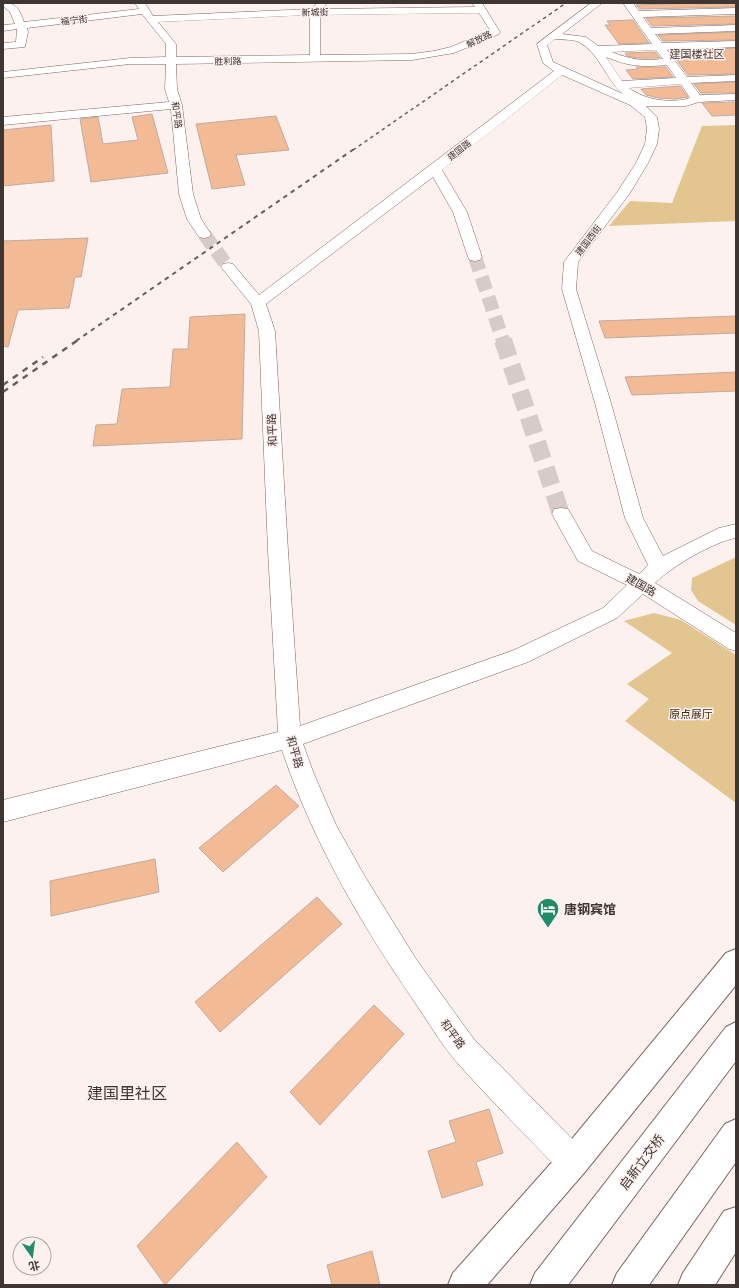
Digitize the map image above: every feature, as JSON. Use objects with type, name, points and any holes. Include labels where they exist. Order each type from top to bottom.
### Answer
[{"type":"main road","points":[[465,1285],[573,1162],[736,963]]},
{"type":"main road","name":"启新立交桥","points":[[547,1285],[736,1037]]},
{"type":"main road","points":[[629,1285],[736,1136]]},
{"type":"main road","points":[[695,1285],[736,1223]]},
{"type":"street","points":[[3,46],[21,45],[24,32],[15,11],[5,3]]},
{"type":"street","points":[[315,59],[315,12],[322,3]]},
{"type":"street","name":"建国西街","points":[[597,3],[544,41],[542,48],[548,63],[560,71],[640,107],[651,117],[653,129],[651,144],[642,163],[571,262],[569,289],[603,403],[634,518],[659,567]]},
{"type":"street","points":[[628,3],[698,99]]},
{"type":"street","points":[[724,3],[734,13]]},
{"type":"street","name":"新城街","points":[[145,11],[315,12],[479,6]]},
{"type":"street","name":"解放路","points":[[454,50],[481,36],[495,32],[496,30],[479,6]]},
{"type":"street","name":"福宁街","points":[[3,28],[145,11]]},
{"type":"street","name":"和平路","points":[[145,11],[172,44],[172,89],[176,106],[186,194],[194,218],[204,234]]},
{"type":"street","points":[[636,14],[734,13]]},
{"type":"street","points":[[648,31],[736,28]]},
{"type":"street","points":[[552,36],[582,39],[590,46],[626,61],[642,64],[671,62]]},
{"type":"street","points":[[596,49],[736,44]]},
{"type":"street","points":[[596,49],[619,85],[631,95],[649,103],[686,103],[698,99],[736,97]]},
{"type":"street","name":"胜利路","points":[[3,75],[130,61],[173,62],[412,57],[454,50]]},
{"type":"street","name":"建国路","points":[[258,303],[435,169],[560,71]]},
{"type":"street","points":[[619,85],[736,78]]},
{"type":"street","points":[[3,121],[176,106]]},
{"type":"street","points":[[435,169],[460,212],[474,257]]},
{"type":"street","name":"和平路","points":[[228,267],[258,303],[267,331],[278,551],[290,739],[302,774],[326,831],[407,968],[463,1048],[573,1162]]},
{"type":"street","name":"建国路","points":[[562,514],[585,556],[640,583],[736,643]]},
{"type":"street","points":[[3,811],[290,739],[521,656],[610,613],[640,583],[659,567],[695,547],[726,533],[736,531]]},
{"type":"green space","points":[[736,125],[736,221],[609,226],[630,201],[672,203],[702,126]]},
{"type":"green space","points":[[736,557],[736,625],[698,601],[691,590],[692,578]]},
{"type":"green space","name":"原点展厅","points":[[654,613],[681,620],[736,655],[736,803],[625,721],[649,699],[627,684],[672,653],[624,621]]},
{"type":"building","points":[[736,3],[736,7],[640,9],[636,5]]},
{"type":"building","points":[[736,16],[736,24],[652,26],[646,18]]},
{"type":"building","points":[[633,20],[649,43],[619,44],[605,25],[610,25],[607,21]]},
{"type":"building","points":[[736,32],[736,40],[663,41],[658,35]]},
{"type":"building","points":[[736,48],[736,74],[688,75],[670,51]]},
{"type":"building","points":[[655,52],[660,58],[637,58],[627,56],[625,53]]},
{"type":"building","points":[[636,67],[666,67],[673,77],[633,79],[626,70],[638,69]]},
{"type":"building","points":[[736,82],[736,93],[701,93],[694,84]]},
{"type":"building","points":[[680,86],[688,97],[675,99],[659,98],[646,95],[641,89]]},
{"type":"building","points":[[736,102],[736,115],[712,116],[702,103]]},
{"type":"building","points":[[152,114],[168,173],[91,182],[80,119],[98,117],[103,144],[138,140],[132,117]]},
{"type":"building","points":[[276,116],[289,150],[236,155],[245,185],[212,189],[196,124]]},
{"type":"building","points":[[51,125],[54,181],[3,186],[3,130]]},
{"type":"building","points":[[88,238],[81,277],[75,277],[69,308],[18,310],[8,347],[3,346],[3,241]]},
{"type":"building","points":[[245,314],[242,439],[93,446],[96,425],[117,424],[122,389],[170,387],[173,349],[188,349],[190,317]]},
{"type":"building","points":[[736,316],[736,333],[605,338],[599,321]]},
{"type":"building","points":[[736,372],[736,391],[632,395],[625,377]]},
{"type":"building","points":[[276,785],[299,806],[223,872],[199,848]]},
{"type":"building","points":[[155,859],[159,892],[51,916],[50,881]]},
{"type":"building","points":[[317,897],[342,924],[220,1032],[195,1002]]},
{"type":"building","points":[[374,1005],[404,1034],[320,1125],[290,1092]]},
{"type":"building","points":[[489,1109],[503,1153],[476,1162],[483,1185],[442,1198],[428,1151],[456,1142],[449,1121]]},
{"type":"building","points":[[237,1142],[267,1177],[165,1285],[137,1246]]},
{"type":"building","points":[[372,1251],[380,1285],[332,1285],[327,1265]]},
{"type":"tunnel","points":[[204,234],[228,267]]},
{"type":"tunnel","points":[[475,257],[503,341]]},
{"type":"tunnel","points":[[503,340],[561,514]]},
{"type":"railway","points":[[353,150],[566,3]]},
{"type":"railway","points":[[76,341],[354,149]]},
{"type":"railway","points":[[3,392],[78,340]]},
{"type":"railway","points":[[3,385],[43,357]]},
{"type":"place","name":"唐钢宾馆","points":[[548,928]]},
{"type":"district","name":"建国楼社区","points":[[697,54]]},
{"type":"district","name":"建国里社区","points":[[127,1093]]}]
